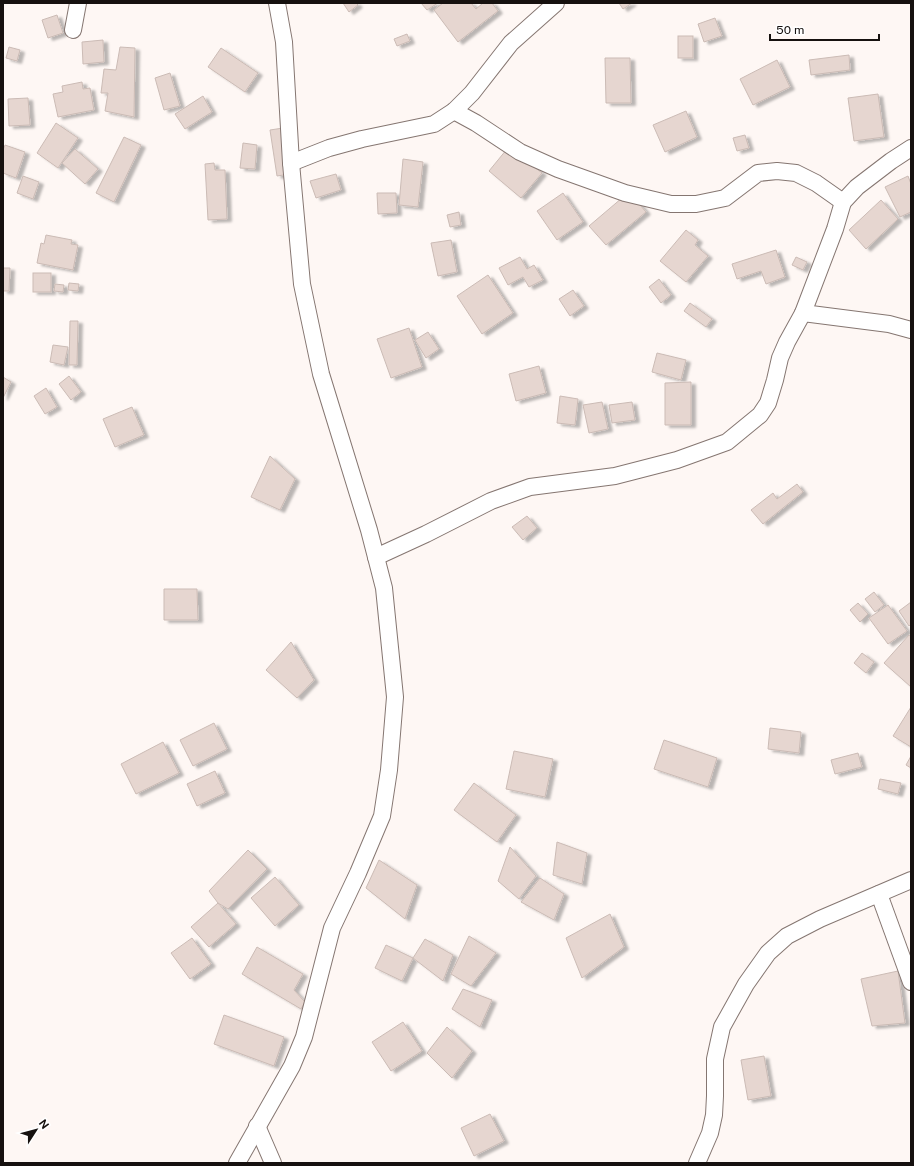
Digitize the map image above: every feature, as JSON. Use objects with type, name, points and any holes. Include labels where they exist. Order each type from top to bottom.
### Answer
[{"type":"street","points":[[73,30],[78,3]]},
{"type":"street","points":[[237,1163],[292,1066],[304,1037],[332,928],[358,873],[382,816],[389,770],[395,697],[384,588],[369,530],[321,374],[302,284],[291,163],[284,42],[277,3]]},
{"type":"street","points":[[291,163],[329,148],[362,139],[434,124],[454,111],[472,93],[511,43],[556,3]]},
{"type":"street","points":[[454,111],[476,123],[520,152],[558,169],[624,193],[671,204],[696,204],[725,198],[758,173],[777,171],[796,173],[816,183],[843,202]]},
{"type":"street","points":[[376,557],[426,534],[491,501],[530,487],[615,476],[677,460],[727,442],[760,415],[768,404],[780,358],[803,313],[835,229],[843,202],[856,187],[911,148]]},
{"type":"street","points":[[803,313],[889,324],[911,330]]},
{"type":"street","points":[[697,1163],[710,1133],[715,1096],[715,1059],[722,1027],[746,984],[768,953],[787,936],[820,919],[911,880]]},
{"type":"street","points":[[879,894],[911,982]]},
{"type":"street","points":[[257,1126],[273,1163]]},
{"type":"building","points":[[343,3],[356,3],[358,5],[349,12]]},
{"type":"building","points":[[421,3],[438,3],[427,10]]},
{"type":"building","points":[[443,3],[471,3],[476,9],[483,3],[492,3],[498,11],[458,42],[434,10]]},
{"type":"building","points":[[619,3],[632,3],[623,9]]},
{"type":"building","points":[[57,15],[63,33],[48,38],[42,20]]},
{"type":"building","points":[[715,18],[722,36],[704,42],[698,24]]},
{"type":"building","points":[[407,34],[410,41],[397,46],[394,39]]},
{"type":"building","points":[[678,36],[693,36],[693,58],[678,58]]},
{"type":"building","points":[[103,40],[104,62],[83,64],[82,42]]},
{"type":"building","points":[[9,47],[20,50],[17,61],[6,58]]},
{"type":"building","points":[[120,47],[135,48],[134,117],[105,111],[108,93],[101,93],[104,69],[116,70]]},
{"type":"building","points":[[221,48],[258,73],[245,92],[208,67]]},
{"type":"building","points":[[849,55],[850,70],[811,75],[809,60]]},
{"type":"building","points":[[605,58],[630,58],[631,103],[606,103]]},
{"type":"building","points":[[777,60],[790,87],[753,105],[740,79]]},
{"type":"building","points":[[170,73],[180,106],[164,110],[155,78]]},
{"type":"building","points":[[82,82],[83,89],[90,88],[94,110],[58,117],[53,94],[63,92],[62,86]]},
{"type":"building","points":[[878,94],[884,137],[854,141],[848,98]]},
{"type":"building","points":[[203,96],[212,112],[185,129],[175,114]]},
{"type":"building","points":[[28,98],[30,125],[9,126],[8,99]]},
{"type":"building","points":[[686,111],[697,137],[665,152],[653,125]]},
{"type":"building","points":[[56,123],[78,138],[58,168],[37,153]]},
{"type":"building","points":[[283,128],[290,174],[277,176],[270,130]]},
{"type":"building","points":[[745,135],[749,148],[737,151],[733,138]]},
{"type":"building","points":[[124,137],[141,145],[114,202],[96,193]]},
{"type":"building","points":[[243,143],[257,145],[255,169],[240,168]]},
{"type":"building","points":[[5,145],[25,152],[16,178],[3,173],[3,150]]},
{"type":"building","points":[[75,149],[98,169],[85,184],[62,163]]},
{"type":"building","points":[[507,149],[519,155],[542,173],[521,198],[489,171]]},
{"type":"building","points":[[403,159],[423,162],[418,207],[399,205]]},
{"type":"building","points":[[214,163],[215,170],[225,170],[227,219],[208,220],[205,164]]},
{"type":"building","points":[[336,174],[341,190],[316,198],[310,181]]},
{"type":"building","points":[[23,176],[39,182],[33,199],[17,193]]},
{"type":"building","points":[[908,176],[911,184],[911,212],[900,217],[885,187]]},
{"type":"building","points":[[629,192],[646,212],[606,245],[589,226]]},
{"type":"building","points":[[377,193],[396,193],[397,213],[378,214]]},
{"type":"building","points":[[563,193],[583,222],[557,240],[537,211]]},
{"type":"building","points":[[881,200],[898,219],[866,249],[849,230]]},
{"type":"building","points":[[459,212],[461,225],[450,227],[447,215]]},
{"type":"building","points":[[686,230],[698,240],[695,245],[708,256],[686,282],[660,261]]},
{"type":"building","points":[[46,235],[72,240],[71,244],[78,245],[73,270],[37,263],[41,243],[44,244]]},
{"type":"building","points":[[451,240],[457,272],[438,276],[431,243]]},
{"type":"building","points":[[776,250],[785,277],[766,284],[761,271],[737,279],[732,264]]},
{"type":"building","points":[[520,257],[527,269],[534,265],[543,280],[529,287],[523,277],[508,285],[499,268]]},
{"type":"building","points":[[796,257],[807,262],[803,270],[792,265]]},
{"type":"building","points":[[3,268],[10,268],[9,291],[3,291]]},
{"type":"building","points":[[33,273],[51,273],[51,292],[33,292]]},
{"type":"building","points":[[488,275],[513,313],[482,334],[457,296]]},
{"type":"building","points":[[659,279],[671,295],[661,303],[649,287]]},
{"type":"building","points":[[69,283],[79,284],[78,291],[68,290]]},
{"type":"building","points":[[55,284],[64,285],[63,292],[54,291]]},
{"type":"building","points":[[573,290],[584,306],[570,316],[559,299]]},
{"type":"building","points":[[690,303],[712,319],[706,327],[684,311]]},
{"type":"building","points":[[70,321],[78,321],[77,365],[69,365]]},
{"type":"building","points":[[409,328],[422,367],[391,378],[377,339]]},
{"type":"building","points":[[428,332],[439,349],[426,358],[415,340]]},
{"type":"building","points":[[53,345],[68,347],[64,365],[50,362]]},
{"type":"building","points":[[657,353],[686,360],[681,380],[652,372]]},
{"type":"building","points":[[539,366],[546,393],[516,401],[509,374]]},
{"type":"building","points":[[69,376],[81,392],[71,400],[59,384]]},
{"type":"building","points":[[3,377],[11,382],[3,398]]},
{"type":"building","points":[[691,382],[691,425],[665,425],[665,383]]},
{"type":"building","points":[[46,388],[57,407],[45,414],[34,396]]},
{"type":"building","points":[[560,396],[578,399],[575,425],[557,423]]},
{"type":"building","points":[[602,402],[608,429],[589,433],[583,405]]},
{"type":"building","points":[[632,402],[635,420],[612,423],[609,405]]},
{"type":"building","points":[[132,407],[144,435],[115,447],[103,419]]},
{"type":"building","points":[[270,456],[295,479],[280,510],[251,497]]},
{"type":"building","points":[[797,484],[803,492],[763,524],[751,510],[773,493],[777,499]]},
{"type":"building","points":[[527,516],[537,528],[523,540],[512,527]]},
{"type":"building","points":[[164,589],[197,589],[198,620],[164,620]]},
{"type":"building","points":[[874,592],[884,605],[875,612],[865,599]]},
{"type":"building","points":[[911,602],[911,624],[909,626],[899,611]]},
{"type":"building","points":[[858,603],[868,614],[860,622],[850,610]]},
{"type":"building","points":[[888,605],[907,631],[888,644],[869,618]]},
{"type":"building","points":[[909,635],[911,636],[911,687],[884,663]]},
{"type":"building","points":[[291,642],[314,680],[297,698],[266,670]]},
{"type":"building","points":[[862,653],[874,662],[866,673],[854,663]]},
{"type":"building","points":[[911,707],[911,747],[893,736]]},
{"type":"building","points":[[214,723],[227,749],[193,766],[180,740]]},
{"type":"building","points":[[770,728],[801,732],[799,753],[768,749]]},
{"type":"building","points":[[664,740],[717,758],[708,787],[654,769]]},
{"type":"building","points":[[163,742],[179,773],[136,794],[121,764]]},
{"type":"building","points":[[514,751],[553,759],[545,797],[506,789]]},
{"type":"building","points":[[858,753],[862,767],[835,774],[831,760]]},
{"type":"building","points":[[911,756],[911,768],[906,765]]},
{"type":"building","points":[[215,771],[225,793],[197,806],[187,784]]},
{"type":"building","points":[[880,779],[901,783],[898,794],[878,789]]},
{"type":"building","points":[[474,783],[516,815],[497,842],[454,810]]},
{"type":"building","points":[[557,842],[587,853],[582,884],[553,875]]},
{"type":"building","points":[[510,847],[536,876],[519,899],[498,881]]},
{"type":"building","points":[[248,850],[267,869],[228,909],[218,903],[209,891]]},
{"type":"building","points":[[379,860],[417,885],[405,919],[366,888]]},
{"type":"building","points":[[275,877],[299,905],[275,926],[251,898]]},
{"type":"building","points":[[540,878],[564,894],[554,920],[521,902]]},
{"type":"building","points":[[218,903],[236,924],[209,947],[191,927]]},
{"type":"building","points":[[610,914],[624,947],[582,978],[566,938]]},
{"type":"building","points":[[469,936],[496,953],[471,986],[451,974]]},
{"type":"building","points":[[192,938],[211,964],[190,979],[171,953]]},
{"type":"building","points":[[425,939],[453,955],[443,981],[413,958]]},
{"type":"building","points":[[386,945],[413,958],[402,981],[375,968]]},
{"type":"building","points":[[257,947],[303,974],[294,990],[305,1002],[301,1009],[242,974]]},
{"type":"building","points":[[898,971],[905,1023],[872,1026],[861,979]]},
{"type":"building","points":[[463,989],[492,1000],[480,1027],[452,1009]]},
{"type":"building","points":[[224,1015],[284,1037],[274,1066],[214,1044]]},
{"type":"building","points":[[403,1022],[422,1051],[391,1071],[372,1042]]},
{"type":"building","points":[[447,1027],[472,1051],[452,1078],[427,1053]]},
{"type":"building","points":[[764,1056],[771,1096],[748,1100],[741,1060]]},
{"type":"building","points":[[490,1114],[504,1141],[474,1156],[461,1128]]}]
